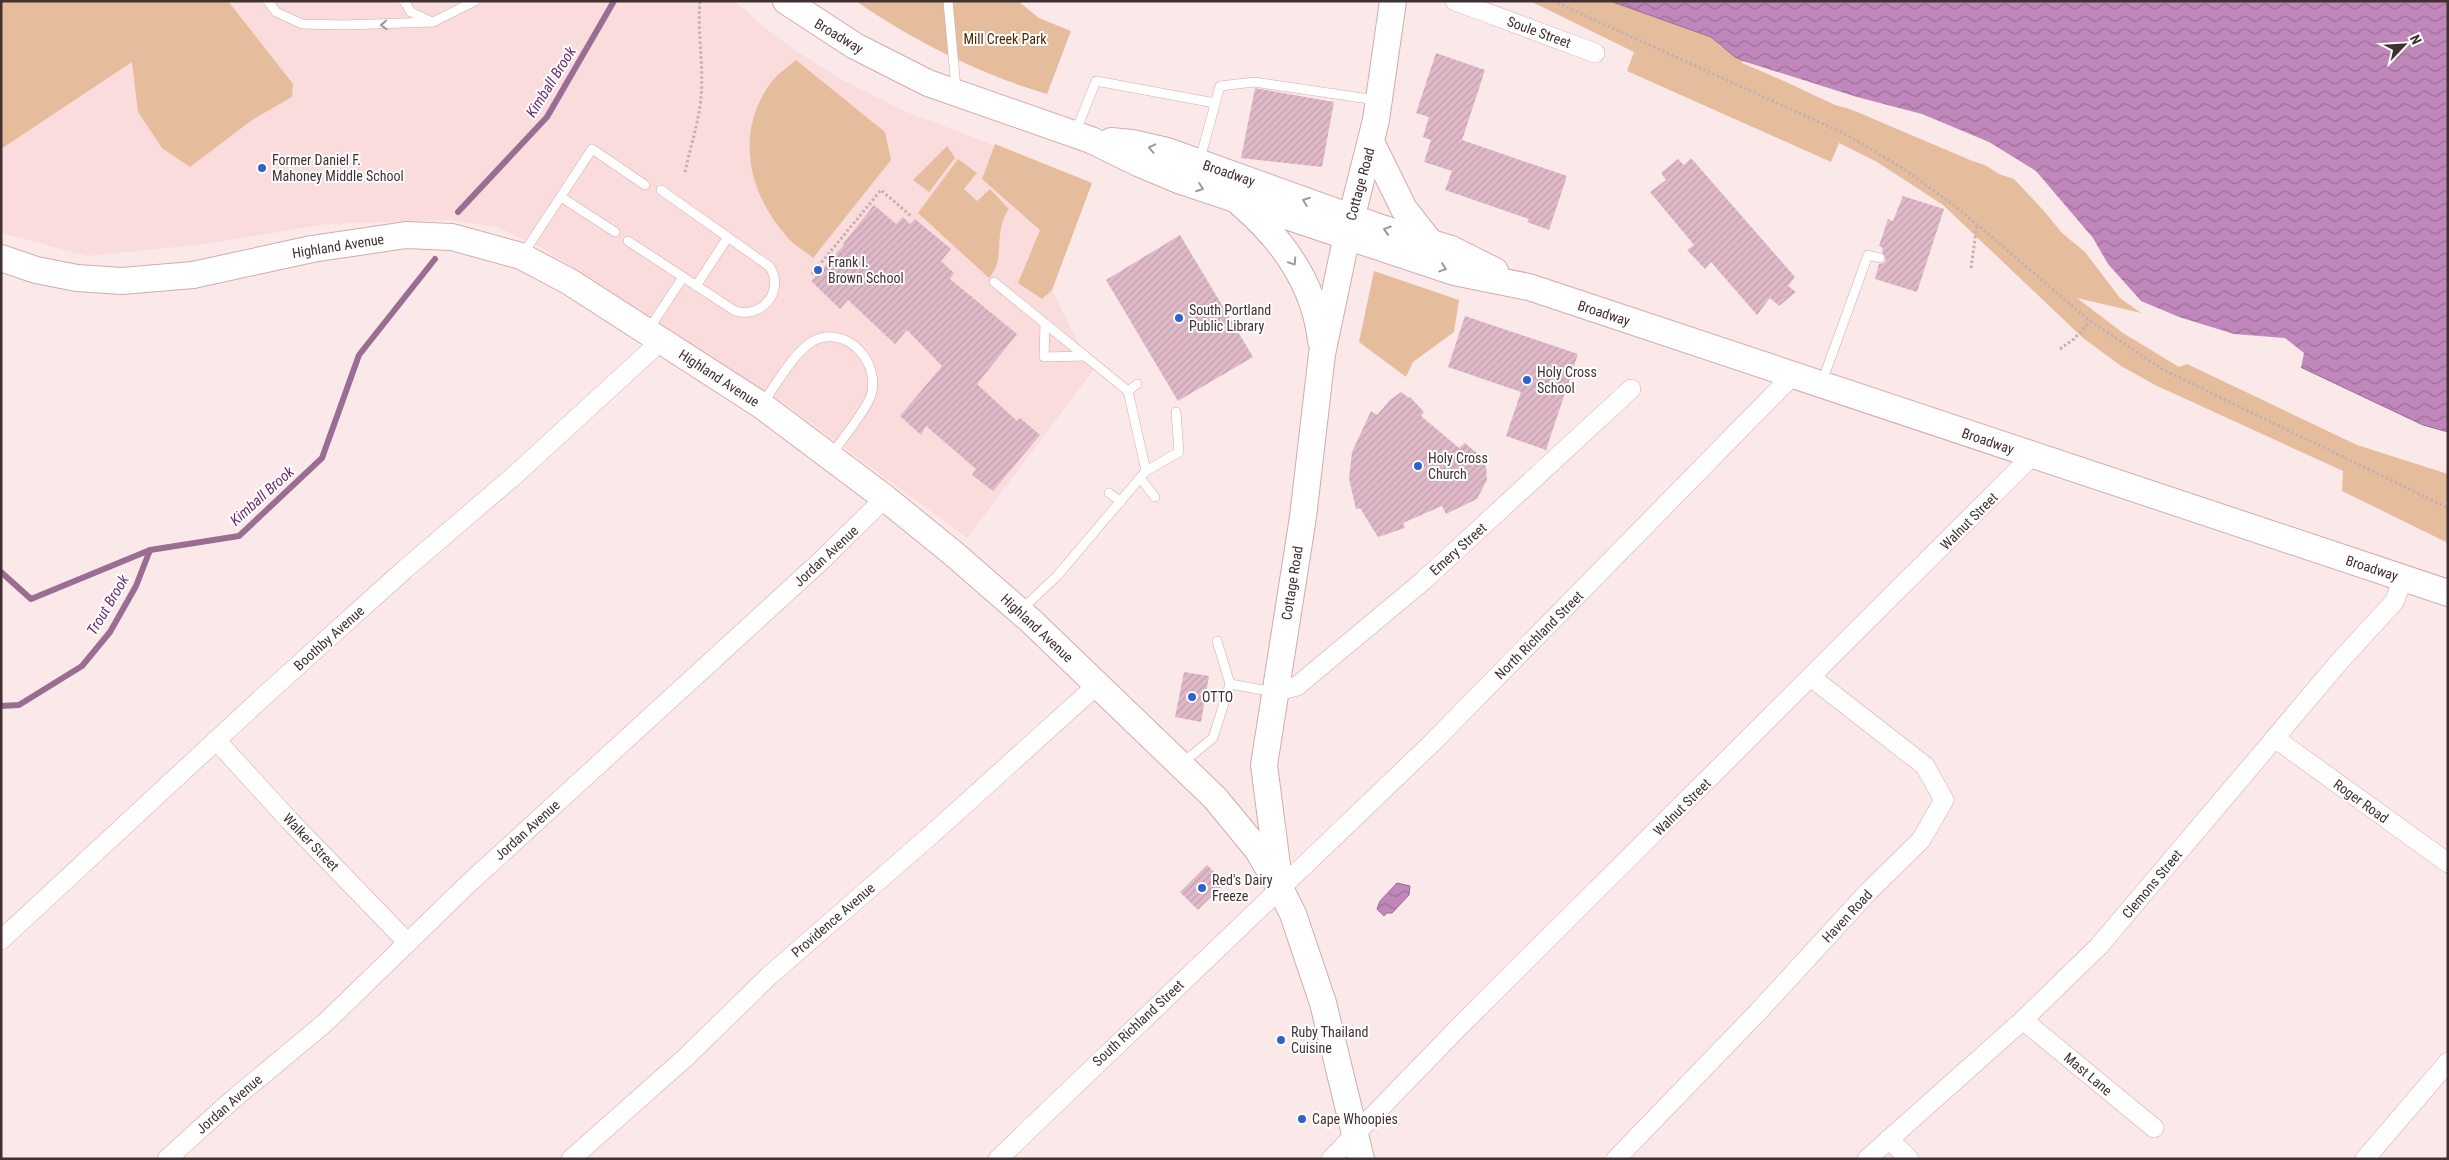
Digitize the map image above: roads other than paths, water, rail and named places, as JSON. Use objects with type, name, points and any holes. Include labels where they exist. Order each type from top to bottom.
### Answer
[{"type":"street","name":"Broadway","points":[[786,1],[855,46],[928,83],[1083,137],[1147,167],[1237,200],[1349,226],[1381,228],[1451,249],[1529,288]]},
{"type":"street","name":"Cottage Road","points":[[1358,1147],[1323,1003],[1294,914],[1280,888],[1264,765],[1302,517],[1322,354],[1349,226],[1371,142],[1393,1]]},
{"type":"street","name":"Soule Street","points":[[1455,1],[1595,53]]},
{"type":"street","name":"Broadway","points":[[1083,137],[1132,143],[1167,151],[1198,162],[1454,272],[1529,288],[2448,593]]},
{"type":"street","points":[[1371,142],[1404,209],[1430,242]]},
{"type":"street","points":[[1237,200],[1262,222],[1277,239],[1302,277],[1319,326],[1322,354]]},
{"type":"street","name":"Highland Avenue","points":[[1,258],[36,270],[78,278],[122,281],[193,275],[312,249],[406,235],[452,237],[521,256],[570,282],[761,405],[885,498],[1020,611],[1215,798],[1251,842],[1280,888]]},
{"type":"street","name":"Boothby Avenue","points":[[1,940],[216,740],[404,570],[515,476],[655,336]]},
{"type":"street","name":"North Richland Street","points":[[1280,888],[1432,743],[1792,376]]},
{"type":"street","name":"Emery Street","points":[[1274,692],[1297,686],[1423,581],[1631,389]]},
{"type":"street","name":"Walnut Street","points":[[1332,1159],[1358,1147],[1456,1030],[1812,678],[2033,455]]},
{"type":"street","name":"Jordan Avenue","points":[[167,1159],[231,1101],[326,1022],[500,854],[822,560],[885,498]]},
{"type":"street","name":"Clemons Street","points":[[1867,1159],[2023,1020],[2099,946],[2339,662],[2394,602],[2404,579]]},
{"type":"street","name":"Haven Road","points":[[1616,1159],[1757,1013],[1869,891],[1921,840],[1944,800],[1925,766],[1812,678]]},
{"type":"street","name":"Providence Avenue","points":[[570,1159],[686,1058],[769,976],[932,834],[1097,685]]},
{"type":"street","name":"Roger Road","points":[[2276,738],[2448,863]]},
{"type":"street","name":"Walker Street","points":[[216,740],[289,820],[408,943]]},
{"type":"street","name":"South Richland Street","points":[[998,1159],[1280,888]]},
{"type":"street","name":"Mast Lane","points":[[2023,1020],[2154,1128]]},
{"type":"street","points":[[2365,1159],[2448,1062]]},
{"type":"street","points":[[1889,1140],[1909,1159]]},
{"type":"lane","points":[[268,1],[276,12],[302,24],[384,25],[432,22],[469,3]]},
{"type":"lane","points":[[404,1],[411,12],[432,22]]},
{"type":"lane","points":[[948,1],[956,92]]},
{"type":"lane","points":[[1083,137],[1096,81],[1215,103]]},
{"type":"lane","points":[[1198,162],[1220,86],[1254,82],[1379,100]]},
{"type":"lane","points":[[521,256],[592,149],[645,185]]},
{"type":"lane","points":[[628,241],[734,311],[744,314],[756,312],[765,306],[772,296],[775,276],[770,267],[661,190]]},
{"type":"lane","points":[[560,197],[615,232]]},
{"type":"lane","points":[[696,286],[728,237]]},
{"type":"lane","points":[[1821,384],[1868,255],[1880,258]]},
{"type":"lane","points":[[655,336],[683,277]]},
{"type":"lane","points":[[994,282],[1128,391],[1143,474],[1155,497]]},
{"type":"lane","points":[[1046,324],[1044,356],[1084,356]]},
{"type":"lane","points":[[761,405],[799,354],[814,341],[833,337],[847,340],[864,354],[872,371],[871,395],[830,455]]},
{"type":"lane","points":[[1128,391],[1137,384]]},
{"type":"lane","points":[[1020,611],[1058,576],[1143,474],[1179,452],[1176,412]]},
{"type":"lane","points":[[1109,492],[1121,502]]},
{"type":"lane","points":[[1180,765],[1213,738],[1230,684],[1217,641]]},
{"type":"lane","points":[[1230,684],[1274,692]]},
{"type":"water","points":[[1610,1],[2448,1],[2448,432],[2423,425],[2258,347],[2139,307],[2029,182],[1735,57],[1711,37]]},
{"type":"water","points":[[1397,883],[1410,886],[1409,895],[1392,913],[1387,913],[1384,916],[1377,909],[1380,901]]},
{"type":"waterway","name":"Kimball Brook","points":[[458,212],[547,117],[614,1]]},
{"type":"waterway","name":"Kimball Brook","points":[[1,572],[31,599],[150,550],[239,536],[322,458],[359,355],[435,259]]},
{"type":"waterway","name":"Trout Brook","points":[[1,706],[19,705],[82,666],[110,632],[136,586],[150,550]]},
{"type":"place","name":"Former Daniel F. Mahoney Middle School","points":[[262,168]]},
{"type":"place","name":"Frank I. Brown School","points":[[818,270]]},
{"type":"place","name":"South Portland Public Library","points":[[1179,318]]},
{"type":"place","name":"Holy Cross School","points":[[1527,380]]},
{"type":"place","name":"Holy Cross Church","points":[[1418,466]]},
{"type":"place","name":"OTTO","points":[[1192,697]]},
{"type":"place","name":"Red's Dairy Freeze","points":[[1202,888]]},
{"type":"place","name":"Ruby Thailand Cuisine","points":[[1281,1040]]},
{"type":"place","name":"Cape Whoopies","points":[[1302,1119]]},
{"type":"park label","name":"Mill Creek Park","points":[[1005,39]]}]
